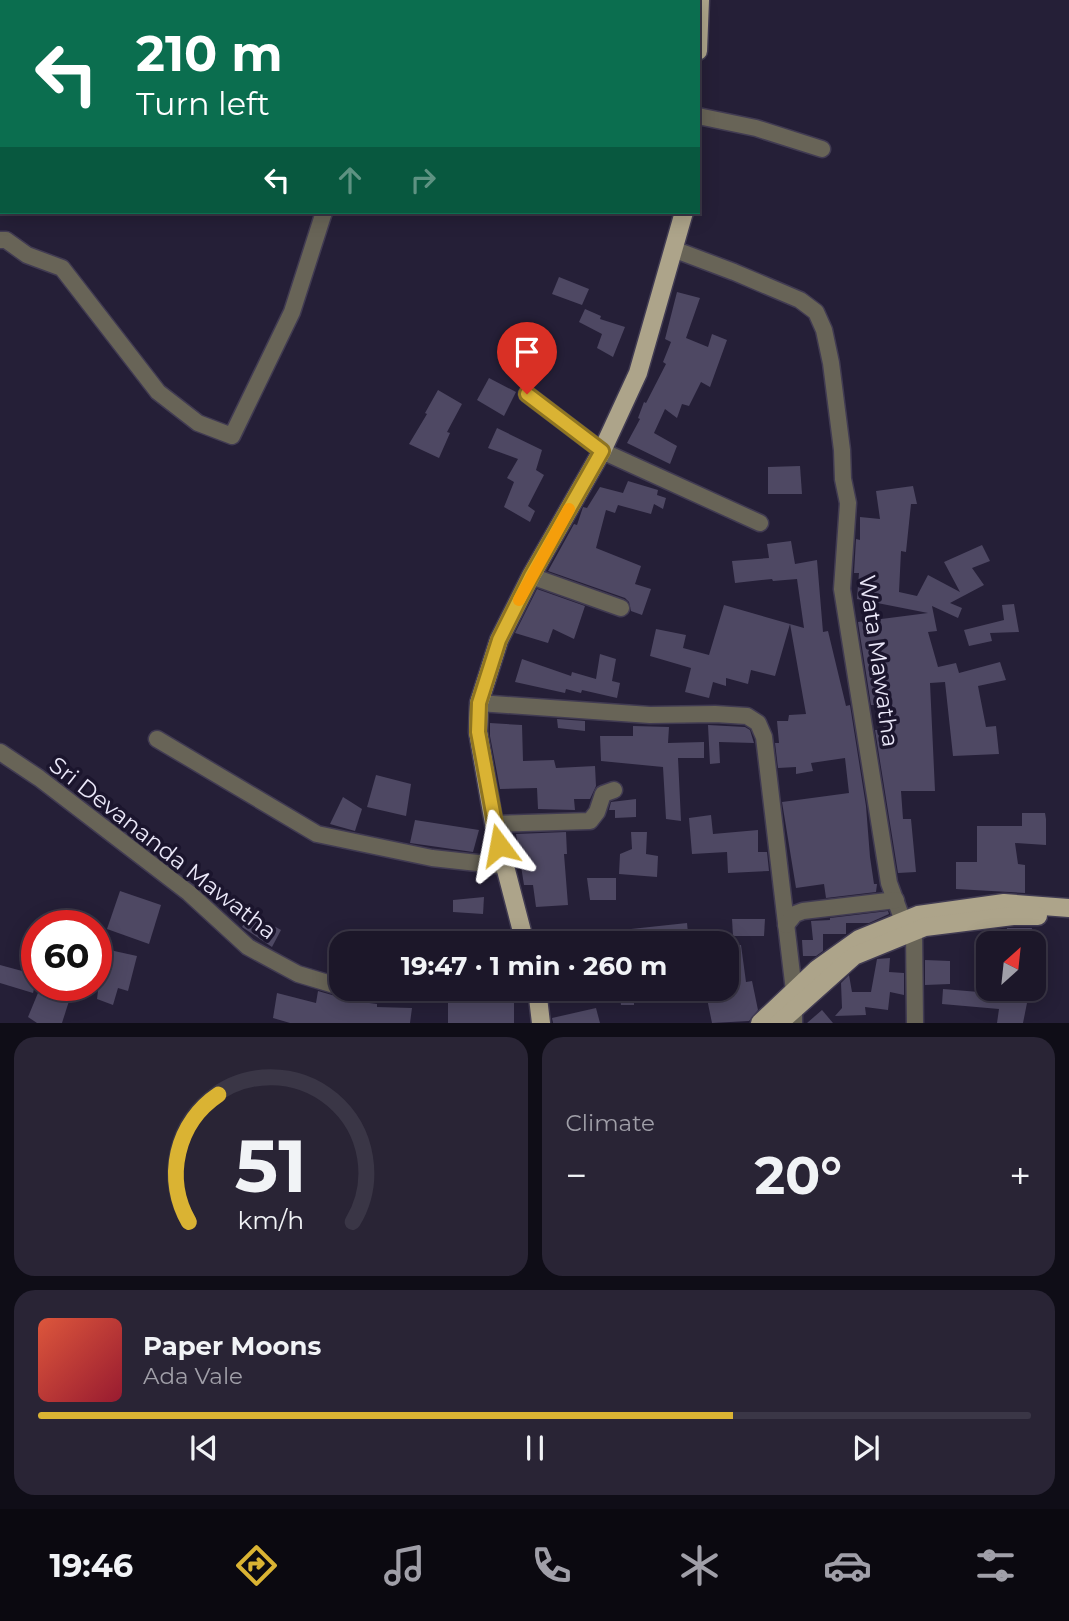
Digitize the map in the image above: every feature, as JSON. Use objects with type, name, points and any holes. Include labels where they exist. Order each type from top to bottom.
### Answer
[{"type":"main road","points":[[522,931],[494,824],[478,732],[479,703],[499,640],[531,576],[602,451],[638,373],[683,214]]},
{"type":"main road","points":[[789,1019],[854,956],[909,926],[918,915],[1004,903],[1069,908]]},
{"type":"main road","points":[[760,1023],[817,969],[859,939],[909,926],[925,927],[1013,916],[1069,919]]},
{"type":"main road","points":[[536,1001],[541,1023]]},
{"type":"main road","points":[[539,1001],[551,1023]]},
{"type":"street","points":[[700,116],[756,128],[822,149]]},
{"type":"street","points":[[0,240],[6,240],[27,255],[62,268],[158,392],[198,424],[232,436],[292,312],[323,214]]},
{"type":"street","name":"Wata Mawatha","points":[[673,249],[800,300],[816,312],[824,330],[831,363],[843,479],[848,502],[842,589],[890,883],[895,900],[909,926]]},
{"type":"street","points":[[527,394],[602,451],[761,523]]},
{"type":"street","points":[[531,576],[621,608]]},
{"type":"street","points":[[479,703],[650,715],[747,716],[758,723],[764,737],[794,991],[789,1019]]},
{"type":"street","points":[[157,739],[317,834],[432,858],[505,866]]},
{"type":"street","name":"Sri Devananda Mawatha","points":[[2,759],[39,778],[189,893],[248,947],[298,974],[329,983]]},
{"type":"street","points":[[494,824],[590,821],[597,813],[603,794],[614,790]]},
{"type":"street","points":[[786,925],[795,914],[803,911],[895,900]]},
{"type":"street","points":[[909,926],[915,1023]]},
{"type":"building","points":[[559,277],[589,289],[582,305],[552,294]]},
{"type":"building","points":[[677,292],[700,298],[686,338],[708,347],[712,334],[727,340],[710,387],[701,382],[689,406],[682,404],[677,418],[665,409],[654,433],[677,446],[670,464],[627,443],[640,419],[638,418],[644,402],[646,403],[666,364],[663,362],[671,342],[665,339]]},
{"type":"building","points":[[585,309],[601,316],[600,319],[625,327],[613,357],[597,348],[602,334],[579,322]]},
{"type":"building","points":[[508,330],[546,341],[537,373],[499,359]]},
{"type":"building","points":[[489,378],[516,392],[504,416],[477,400]]},
{"type":"building","points":[[438,390],[462,404],[447,432],[450,433],[439,458],[409,444]]},
{"type":"building","points":[[497,428],[542,450],[536,470],[544,475],[528,506],[535,511],[530,522],[504,507],[514,482],[507,478],[518,459],[488,448]]},
{"type":"building","points":[[800,466],[802,494],[768,494],[768,467]]},
{"type":"building","points":[[628,481],[658,490],[657,495],[666,498],[663,509],[654,504],[651,514],[618,505],[615,513],[606,510],[596,548],[641,566],[635,584],[651,589],[642,615],[631,611],[625,598],[548,571],[574,524],[577,525],[583,507],[587,508],[600,487],[623,493]]},
{"type":"building","points":[[913,486],[917,504],[911,504],[906,552],[901,551],[899,592],[917,596],[928,575],[960,592],[944,562],[982,545],[990,561],[972,568],[984,585],[950,603],[962,608],[958,618],[932,606],[937,631],[928,632],[938,667],[956,663],[959,673],[1000,662],[1006,680],[978,686],[986,727],[996,726],[999,754],[953,756],[945,682],[930,683],[935,791],[901,791],[903,819],[911,819],[916,872],[898,873],[875,730],[884,730],[880,705],[871,705],[858,622],[928,613],[857,599],[859,573],[854,573],[856,539],[860,540],[860,517],[880,519],[876,491]]},
{"type":"building","points":[[791,541],[795,564],[817,560],[823,632],[828,631],[846,706],[850,705],[876,892],[826,898],[824,884],[796,888],[782,802],[849,793],[845,758],[811,763],[813,771],[796,774],[796,767],[778,768],[775,743],[779,743],[777,721],[788,721],[789,715],[806,714],[790,624],[775,676],[751,670],[748,684],[726,678],[726,686],[713,682],[709,698],[685,692],[691,668],[650,656],[656,629],[686,635],[683,648],[709,655],[724,605],[804,628],[797,579],[735,583],[732,561],[769,558],[767,544]]},
{"type":"building","points":[[537,589],[585,606],[574,639],[553,629],[548,643],[515,633]]},
{"type":"building","points":[[1014,604],[1019,632],[990,633],[992,641],[969,646],[964,630],[1004,620],[1002,605]]},
{"type":"building","points":[[600,654],[616,659],[612,681],[620,683],[617,698],[582,690],[581,693],[566,689],[565,693],[515,682],[522,659],[571,676],[572,672],[596,679]]},
{"type":"building","points":[[557,719],[585,721],[585,731],[558,728]]},
{"type":"building","points":[[490,723],[522,725],[523,761],[554,760],[556,768],[595,766],[596,786],[590,799],[574,799],[575,810],[538,809],[537,788],[500,789]]},
{"type":"building","points":[[708,725],[745,727],[750,730],[754,743],[719,742],[720,763],[710,764]]},
{"type":"building","points":[[633,726],[669,727],[668,743],[704,742],[704,758],[678,758],[681,821],[666,819],[663,767],[601,761],[600,736],[633,736]]},
{"type":"building","points":[[376,775],[411,784],[406,816],[367,807]]},
{"type":"building","points":[[343,797],[362,809],[355,831],[330,824]]},
{"type":"building","points":[[636,799],[636,817],[615,818],[615,810],[609,810],[611,802]]},
{"type":"building","points":[[1022,813],[1045,813],[1046,819],[1046,845],[1015,843],[1018,864],[1025,865],[1025,893],[956,889],[956,862],[977,862],[977,826],[1022,826]]},
{"type":"building","points":[[711,815],[713,834],[758,830],[758,852],[767,852],[769,871],[728,873],[727,852],[692,854],[689,818]]},
{"type":"building","points":[[415,820],[479,830],[473,852],[410,843]]},
{"type":"building","points":[[566,832],[567,854],[564,854],[568,905],[536,907],[533,885],[524,885],[516,834]]},
{"type":"building","points":[[631,832],[647,832],[646,854],[658,856],[657,877],[619,874],[620,854],[632,849]]},
{"type":"building","points":[[587,878],[616,878],[616,900],[590,900]]},
{"type":"building","points":[[120,891],[161,905],[149,944],[112,931],[112,914]]},
{"type":"building","points":[[484,897],[483,914],[453,912],[453,900]]},
{"type":"building","points":[[888,911],[889,914],[869,923],[846,923],[846,934],[823,934],[823,951],[816,956],[803,956],[802,940],[813,940],[811,921]]},
{"type":"building","points":[[251,913],[281,930],[272,947],[242,927]]},
{"type":"building","points":[[732,919],[765,919],[764,936],[739,936],[739,931],[733,931]]},
{"type":"building","points":[[687,923],[688,931],[631,931]]},
{"type":"building","points":[[1007,928],[1032,928],[1032,931],[1007,931]]},
{"type":"building","points":[[367,929],[396,931],[364,931]]},
{"type":"building","points":[[739,945],[746,982],[752,981],[758,1010],[749,1021],[712,1023],[707,1001],[739,1001]]},
{"type":"building","points":[[112,951],[137,956],[128,991],[118,988],[113,1005],[102,1001],[112,1001]]},
{"type":"building","points":[[890,958],[889,972],[904,973],[904,995],[890,992],[888,1010],[865,1007],[866,1015],[835,1016],[842,1008],[841,983],[849,975],[852,992],[871,992],[877,959]]},
{"type":"building","points":[[925,960],[950,961],[950,984],[925,985]]},
{"type":"building","points":[[0,965],[21,971],[21,989],[0,983]]},
{"type":"building","points":[[943,989],[976,992],[976,1001],[1027,1003],[1023,1023],[997,1023],[999,1009],[942,1004]]},
{"type":"building","points":[[318,991],[329,994],[329,1001],[354,1001],[377,1004],[377,1007],[412,1008],[410,1023],[290,1023],[273,1018],[277,993],[316,1003]]},
{"type":"building","points":[[35,1001],[69,1001],[62,1023],[37,1023],[28,1017]]},
{"type":"building","points":[[448,1001],[514,1002],[514,1023],[448,1023]]},
{"type":"building","points":[[620,1001],[634,1001],[634,1005],[621,1005]]},
{"type":"building","points":[[596,1008],[600,1023],[553,1023],[552,1018]]},
{"type":"building","points":[[822,1010],[833,1023],[807,1023]]},
{"type":"slow traffic","points":[[519,600],[569,509]]},
{"type":"route","points":[[499,845],[478,732],[479,703],[499,640],[531,576],[602,451],[527,394]]}]
